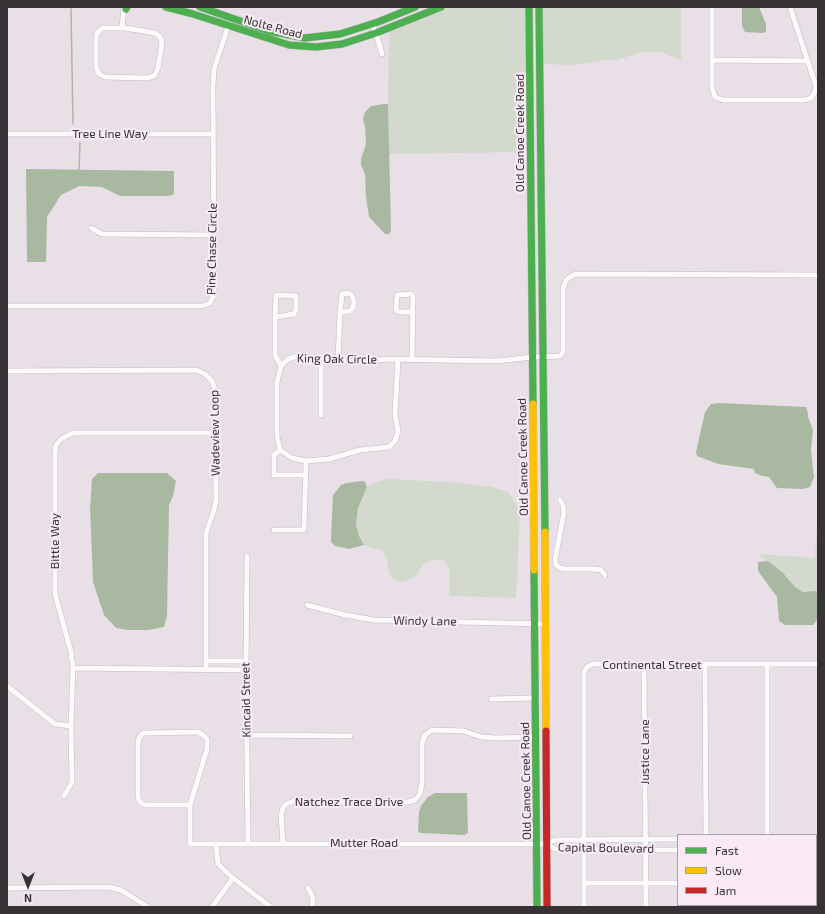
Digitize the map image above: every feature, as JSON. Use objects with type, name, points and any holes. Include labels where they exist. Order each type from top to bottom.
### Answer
[{"type":"main road","name":"Nolte Road","points":[[166,7],[193,14],[289,45],[303,47],[342,44],[376,33],[441,7]]},
{"type":"main road","name":"Nolte Road","points":[[200,7],[290,36],[305,38],[340,34],[372,24],[416,7]]},
{"type":"main road","name":"Old Canoe Creek Road","points":[[529,7],[537,907]]},
{"type":"main road","name":"Old Canoe Creek Road","points":[[539,7],[547,907]]},
{"type":"main road","points":[[532,259],[541,259]]},
{"type":"street","points":[[712,7],[712,88],[715,97],[723,100],[806,100],[811,98],[815,92],[816,86],[790,7]]},
{"type":"street","points":[[123,28],[125,8]]},
{"type":"street","name":"Pine Chase Circle","points":[[7,306],[202,306],[210,303],[214,295],[214,69],[232,18]]},
{"type":"street","points":[[372,24],[382,54]]},
{"type":"street","points":[[103,28],[123,28],[155,33],[160,37],[162,42],[158,68],[154,76],[147,78],[105,77],[98,74],[96,67],[97,33],[103,28]]},
{"type":"street","points":[[712,60],[808,61]]},
{"type":"street","name":"Tree Line Way","points":[[7,134],[213,134]]},
{"type":"street","points":[[91,228],[102,234],[213,235]]},
{"type":"street","name":"King Oak Circle","points":[[280,450],[277,436],[277,382],[281,366],[288,359],[298,356],[338,361],[496,361],[560,356],[563,352],[563,289],[566,280],[575,274],[818,275]]},
{"type":"street","points":[[338,361],[340,313],[342,294],[347,293],[352,295],[354,302],[353,308],[350,311],[340,313]]},
{"type":"street","points":[[275,317],[294,314],[296,309],[296,296],[276,295],[275,317],[275,355],[281,366]]},
{"type":"street","points":[[412,312],[397,311],[397,295],[412,295],[412,312],[412,360]]},
{"type":"street","points":[[321,360],[321,416]]},
{"type":"street","points":[[306,475],[274,475],[274,455],[280,450],[292,458],[306,460],[329,460],[360,450],[389,447],[395,441],[398,431],[395,414],[398,360]]},
{"type":"street","name":"Wadeview Loop","points":[[7,371],[196,370],[205,374],[212,381],[215,389],[216,500],[206,533],[206,670]]},
{"type":"street","name":"Bittle Way","points":[[64,796],[72,782],[71,726],[73,668],[70,645],[55,594],[56,445],[66,435],[73,433],[215,433]]},
{"type":"street","points":[[274,530],[304,530],[306,460]]},
{"type":"street","points":[[560,500],[564,506],[564,512],[555,560],[556,565],[565,569],[601,570],[605,575]]},
{"type":"street","name":"Kincaid Street","points":[[247,556],[246,670],[248,844]]},
{"type":"street","name":"Windy Lane","points":[[307,605],[345,616],[374,620],[545,624]]},
{"type":"street","points":[[206,661],[246,661]]},
{"type":"street","name":"Continental Street","points":[[584,907],[584,672],[587,667],[593,664],[818,664]]},
{"type":"street","points":[[767,664],[767,834]]},
{"type":"street","name":"Justice Lane","points":[[644,665],[646,907]]},
{"type":"street","points":[[705,665],[706,834]]},
{"type":"street","points":[[73,668],[246,670]]},
{"type":"street","points":[[7,686],[55,724],[71,726]]},
{"type":"street","points":[[491,699],[536,698]]},
{"type":"street","name":"Natchez Trace Drive","points":[[283,843],[281,815],[286,804],[294,801],[408,802],[414,800],[420,794],[422,783],[422,743],[425,735],[432,730],[464,731],[481,737],[536,737]]},
{"type":"street","points":[[198,732],[203,734],[207,739],[207,749],[190,806],[145,805],[140,802],[138,798],[138,744],[139,738],[143,734],[198,732]]},
{"type":"street","points":[[247,735],[350,736]]},
{"type":"street","name":"Mutter Road","points":[[190,806],[190,844],[546,844]]},
{"type":"street","name":"Capital Boulevard","points":[[546,844],[555,840],[677,839]]},
{"type":"street","points":[[216,844],[218,864],[233,878],[271,907]]},
{"type":"street","name":"Capital Boulevard","points":[[546,844],[555,849],[677,850]]},
{"type":"street","points":[[212,907],[233,878]]},
{"type":"street","points":[[584,883],[677,882]]},
{"type":"street","points":[[7,889],[109,887],[121,890],[148,907]]},
{"type":"street","points":[[308,888],[313,897],[312,907]]},
{"type":"shaded area","points":[[450,7],[526,7],[528,68],[523,73],[520,80],[522,152],[389,154],[389,30]]},
{"type":"shaded area","points":[[541,7],[681,7],[681,60],[660,52],[648,52],[638,53],[617,60],[606,60],[572,65],[542,64]]},
{"type":"shaded area","points":[[742,7],[759,7],[766,24],[766,32],[745,32],[742,26]]},
{"type":"shaded area","points":[[388,104],[391,231],[389,234],[385,234],[369,217],[365,174],[361,165],[361,159],[366,144],[363,119],[365,112],[371,106]]},
{"type":"shaded area","points":[[26,169],[174,171],[174,192],[173,195],[168,196],[120,196],[102,187],[79,186],[61,195],[47,217],[46,262],[27,262]]},
{"type":"shaded area","points":[[719,403],[806,407],[813,430],[811,450],[814,477],[810,487],[803,489],[777,488],[769,477],[755,473],[754,469],[718,464],[697,456],[696,452],[705,412],[711,404]]},
{"type":"shaded area","points":[[98,473],[167,473],[176,481],[173,496],[169,505],[167,616],[164,627],[148,630],[128,630],[116,628],[104,615],[93,582],[90,509],[92,479]]},
{"type":"shaded area","points":[[388,479],[451,482],[491,487],[508,492],[516,503],[520,514],[516,598],[449,596],[450,571],[443,560],[432,560],[423,565],[416,576],[408,580],[400,582],[392,579],[383,551],[364,545],[359,536],[356,525],[358,508],[366,488],[376,482]]},
{"type":"shaded area","points":[[362,481],[365,482],[367,487],[358,508],[356,525],[359,536],[364,545],[349,549],[335,546],[331,542],[333,495],[341,485]]},
{"type":"shaded area","points":[[817,521],[818,605],[817,593],[810,591],[803,592],[795,587],[782,572],[758,554],[815,558]]},
{"type":"shaded area","points":[[768,561],[782,572],[795,587],[803,592],[815,591],[817,593],[817,620],[813,625],[785,625],[779,621],[777,597],[758,571],[758,562]]},
{"type":"shaded area","points":[[435,793],[467,793],[468,833],[465,835],[420,833],[418,831],[419,812],[421,806],[428,797]]},
{"type":"waterway","points":[[71,9],[73,124]]},
{"type":"waterway","points":[[79,170],[80,143]]},
{"type":"traffic: fast","points":[[166,7],[193,14],[289,45],[316,47],[342,44],[376,33],[441,7]]},
{"type":"traffic: fast","points":[[200,7],[269,31],[305,38],[340,34],[378,22],[415,7]]},
{"type":"traffic: fast","points":[[529,7],[533,404]]},
{"type":"traffic: fast","points":[[539,7],[545,532]]},
{"type":"traffic: fast","points":[[534,570],[537,907]]},
{"type":"traffic: slow","points":[[533,404],[534,570]]},
{"type":"traffic: slow","points":[[545,532],[546,731]]},
{"type":"traffic: jam","points":[[546,731],[547,907]]}]
